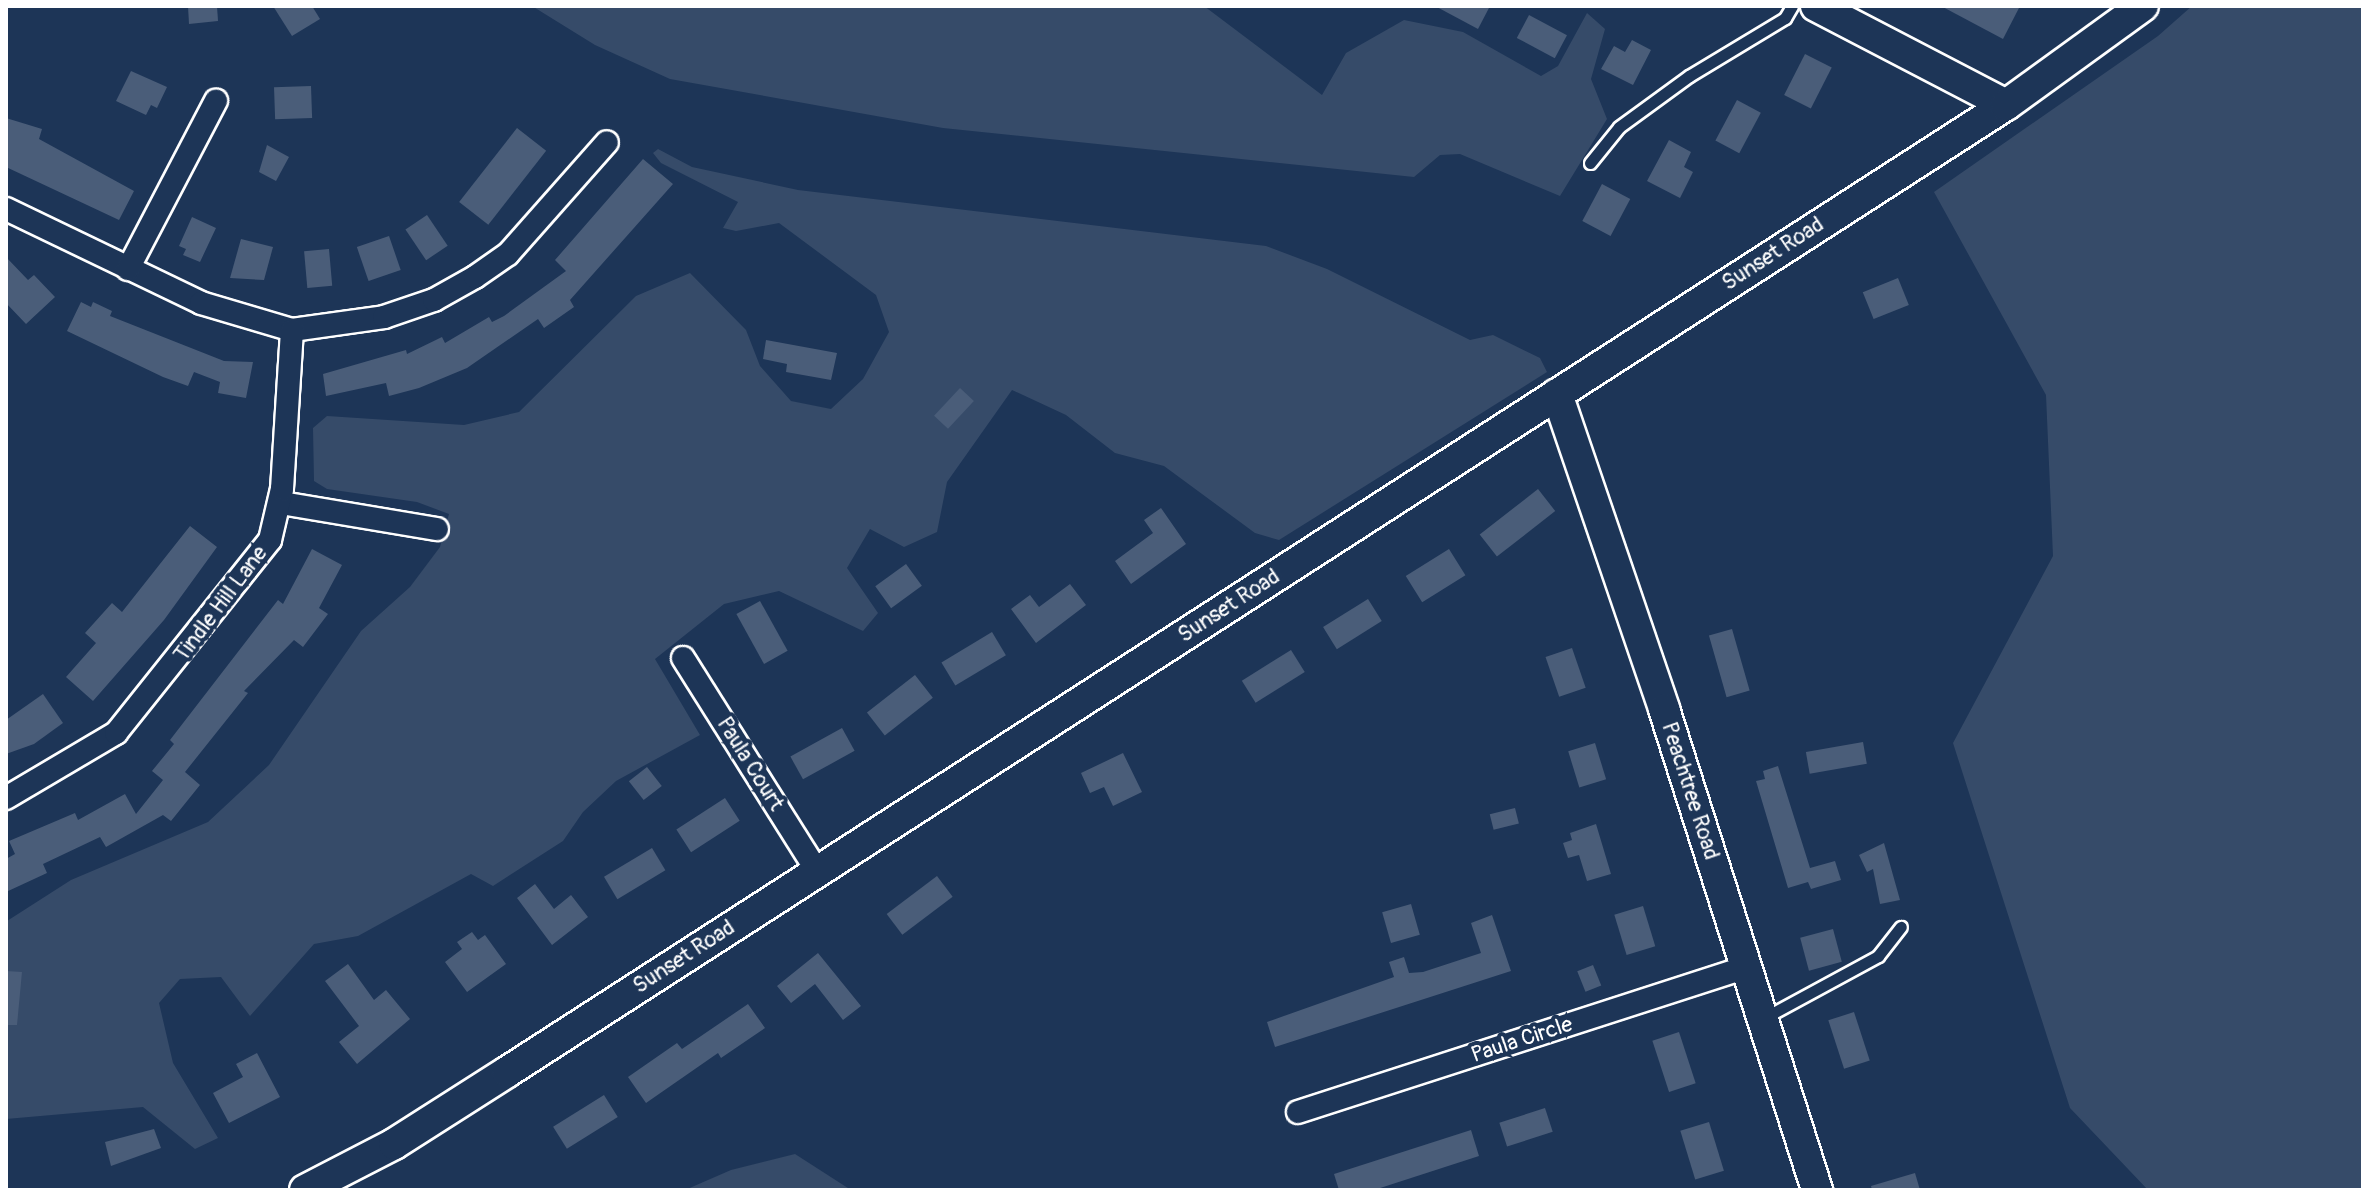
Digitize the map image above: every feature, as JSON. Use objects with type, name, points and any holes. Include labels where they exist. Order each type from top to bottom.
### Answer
[{"type":"main road","points":[[1816,6],[2006,105]]},
{"type":"main road","name":"Sunset Road","points":[[305,1190],[394,1144],[2006,105],[2143,6]]},
{"type":"main road","name":"Peachtree Road","points":[[1557,394],[1747,967],[1817,1190]]},
{"type":"street","points":[[128,269],[216,101]]},
{"type":"street","points":[[6,209],[201,303],[292,330],[384,317],[434,300],[475,277],[508,254],[607,142]]},
{"type":"street","name":"Tindle Hill Lane","points":[[6,798],[116,733],[248,573],[270,540],[281,503],[292,330]]},
{"type":"street","points":[[281,503],[437,529]]},
{"type":"street","name":"Paula Court","points":[[683,658],[817,871]]},
{"type":"street","name":"Paula Circle","points":[[1298,1112],[1747,967]]},
{"type":"lane","points":[[1590,163],[1619,127],[1689,76],[1785,18],[1792,6]]},
{"type":"lane","points":[[1763,1018],[1878,956],[1901,927]]},
{"type":"shaded area","points":[[532,6],[1204,6],[1322,95],[1346,53],[1404,20],[1463,32],[1541,76],[1558,66],[1587,13],[1605,29],[1591,79],[1607,119],[1560,196],[1460,154],[1440,155],[1414,177],[943,128],[670,79],[595,45]]},
{"type":"shaded area","points":[[2192,6],[2363,6],[2363,1190],[2148,1190],[2070,1108],[1953,743],[2053,556],[2046,395],[1934,192],[2158,36]]},
{"type":"shaded area","points":[[658,149],[692,167],[798,190],[1266,246],[1327,269],[1470,340],[1493,335],[1540,358],[1547,372],[1279,540],[1255,533],[1164,466],[1115,453],[1066,415],[1012,390],[947,482],[937,532],[904,547],[870,529],[847,568],[878,613],[863,631],[779,591],[724,604],[655,659],[700,735],[616,781],[583,812],[563,841],[493,886],[471,874],[358,936],[314,944],[250,1016],[221,977],[180,979],[159,1003],[173,1063],[218,1138],[195,1149],[143,1107],[6,1119],[7,921],[71,880],[208,822],[269,765],[361,631],[410,587],[440,547],[449,514],[417,502],[327,489],[314,481],[313,428],[327,416],[464,425],[519,412],[636,296],[690,273],[746,330],[760,366],[791,401],[831,409],[863,379],[889,332],[876,295],[779,223],[736,231],[723,228],[738,202],[661,163],[653,153]]},
{"type":"shaded area","points":[[795,1154],[851,1190],[685,1190],[731,1170]]},
{"type":"building","points":[[188,6],[217,6],[218,21],[189,24]]},
{"type":"building","points":[[273,6],[312,6],[320,19],[292,36]]},
{"type":"building","points":[[1435,6],[1490,6],[1478,29]]},
{"type":"building","points":[[1941,6],[2020,6],[2003,39]]},
{"type":"building","points":[[1529,15],[1567,35],[1555,58],[1517,38]]},
{"type":"building","points":[[1632,40],[1651,50],[1633,85],[1601,69],[1614,46],[1625,52]]},
{"type":"building","points":[[1805,54],[1832,68],[1811,109],[1784,95]]},
{"type":"building","points":[[131,71],[167,87],[157,108],[151,105],[146,115],[116,101]]},
{"type":"building","points":[[311,86],[312,118],[275,119],[274,87]]},
{"type":"building","points":[[1737,100],[1761,113],[1739,153],[1715,141]]},
{"type":"building","points":[[6,118],[42,129],[39,139],[134,191],[119,220],[6,167]]},
{"type":"building","points":[[517,128],[546,151],[488,225],[459,202]]},
{"type":"building","points":[[1669,140],[1691,152],[1684,167],[1693,172],[1680,198],[1647,181]]},
{"type":"building","points":[[267,145],[289,157],[276,181],[259,172]]},
{"type":"building","points":[[643,159],[673,184],[570,300],[574,307],[544,328],[538,319],[467,368],[419,388],[389,396],[386,383],[326,396],[323,374],[406,350],[407,354],[442,337],[445,343],[489,317],[492,322],[504,316],[566,271],[555,260]]},
{"type":"building","points":[[1602,184],[1630,199],[1611,236],[1582,221]]},
{"type":"building","points":[[427,215],[448,246],[426,260],[405,230]]},
{"type":"building","points":[[192,217],[216,228],[200,262],[183,255],[186,249],[179,246]]},
{"type":"building","points":[[389,236],[401,270],[369,281],[357,247]]},
{"type":"building","points":[[241,239],[273,247],[264,280],[230,278]]},
{"type":"building","points":[[329,249],[332,286],[307,288],[304,251]]},
{"type":"building","points":[[6,257],[28,280],[34,275],[55,297],[26,324],[6,303]]},
{"type":"building","points":[[1898,278],[1909,305],[1874,319],[1863,292]]},
{"type":"building","points":[[81,302],[91,307],[93,302],[112,311],[110,316],[224,361],[253,362],[246,398],[218,393],[220,382],[194,372],[188,386],[163,377],[67,331]]},
{"type":"building","points":[[766,340],[837,353],[831,380],[786,372],[787,364],[763,359]]},
{"type":"building","points":[[960,388],[974,401],[948,429],[934,416]]},
{"type":"building","points":[[1538,489],[1555,511],[1497,557],[1480,535]]},
{"type":"building","points":[[1161,508],[1186,544],[1131,584],[1115,561],[1153,533],[1144,520]]},
{"type":"building","points":[[190,526],[217,547],[164,620],[93,701],[66,677],[96,643],[85,633],[112,603],[122,612]]},
{"type":"building","points":[[312,549],[342,565],[319,608],[328,614],[303,647],[294,640],[244,691],[248,693],[185,772],[200,785],[171,821],[163,815],[106,847],[100,837],[43,864],[47,873],[6,892],[6,859],[15,854],[9,841],[75,813],[78,820],[125,794],[136,814],[163,780],[152,771],[174,744],[170,740],[278,600],[283,604]]},
{"type":"building","points":[[1449,549],[1465,575],[1422,602],[1406,576]]},
{"type":"building","points":[[906,564],[922,586],[891,608],[875,586]]},
{"type":"building","points":[[1070,584],[1086,605],[1036,643],[1011,609],[1030,595],[1039,607]]},
{"type":"building","points":[[1368,599],[1382,621],[1337,649],[1323,627]]},
{"type":"building","points":[[760,601],[788,651],[764,664],[736,614]]},
{"type":"building","points":[[1732,629],[1750,691],[1727,697],[1709,636]]},
{"type":"building","points":[[992,632],[1006,655],[955,686],[941,662]]},
{"type":"building","points":[[1572,648],[1586,688],[1559,697],[1546,657]]},
{"type":"building","points":[[1291,650],[1305,672],[1256,703],[1242,681]]},
{"type":"building","points":[[915,675],[933,698],[885,735],[867,713]]},
{"type":"building","points":[[43,694],[63,723],[34,744],[6,754],[6,720]]},
{"type":"building","points":[[842,728],[855,751],[803,779],[790,757]]},
{"type":"building","points":[[1863,742],[1867,764],[1810,774],[1806,752]]},
{"type":"building","points":[[1595,743],[1606,779],[1579,788],[1568,751]]},
{"type":"building","points":[[1123,753],[1142,792],[1113,806],[1104,787],[1090,793],[1081,773]]},
{"type":"building","points":[[1778,766],[1810,868],[1835,861],[1841,880],[1811,889],[1808,882],[1788,888],[1756,781],[1765,779],[1763,771]]},
{"type":"building","points":[[647,767],[662,786],[644,800],[629,781]]},
{"type":"building","points":[[725,798],[740,821],[691,852],[676,830]]},
{"type":"building","points":[[1515,808],[1519,824],[1494,830],[1490,814]]},
{"type":"building","points":[[1596,824],[1611,874],[1587,881],[1579,855],[1568,858],[1563,843],[1572,840],[1570,833]]},
{"type":"building","points":[[1884,843],[1900,900],[1880,904],[1873,869],[1867,872],[1859,855]]},
{"type":"building","points":[[652,848],[665,870],[617,899],[604,877]]},
{"type":"building","points":[[937,876],[953,897],[902,935],[887,914]]},
{"type":"building","points":[[535,884],[554,909],[571,895],[588,917],[552,945],[517,898]]},
{"type":"building","points":[[1411,904],[1420,935],[1391,943],[1382,912]]},
{"type":"building","points":[[1643,906],[1655,946],[1627,955],[1614,915]]},
{"type":"building","points":[[1492,915],[1511,971],[1275,1047],[1267,1022],[1394,977],[1389,962],[1404,957],[1409,973],[1423,972],[1481,953],[1471,923]]},
{"type":"building","points":[[1833,929],[1842,962],[1809,971],[1800,938]]},
{"type":"building","points":[[472,932],[478,940],[485,935],[506,964],[467,992],[445,962],[462,949],[457,942]]},
{"type":"building","points":[[818,953],[861,1006],[843,1020],[815,984],[791,1003],[777,986]]},
{"type":"building","points":[[348,964],[374,1000],[386,990],[410,1019],[357,1064],[339,1042],[359,1026],[325,981]]},
{"type":"building","points":[[1593,965],[1601,985],[1585,992],[1577,971]]},
{"type":"building","points":[[6,971],[22,972],[17,1025],[6,1025]]},
{"type":"building","points":[[748,1004],[765,1028],[721,1058],[718,1053],[646,1103],[628,1077],[677,1043],[682,1049]]},
{"type":"building","points":[[1854,1012],[1870,1061],[1844,1069],[1828,1020]]},
{"type":"building","points":[[1679,1032],[1696,1083],[1669,1092],[1652,1041]]},
{"type":"building","points":[[257,1053],[280,1097],[229,1123],[213,1093],[243,1077],[236,1064]]},
{"type":"building","points":[[604,1095],[618,1117],[567,1149],[553,1127]]},
{"type":"building","points":[[1545,1108],[1553,1132],[1507,1147],[1499,1123]]},
{"type":"building","points":[[1709,1122],[1724,1171],[1695,1180],[1680,1131]]},
{"type":"building","points":[[154,1129],[161,1148],[111,1166],[105,1142]]},
{"type":"building","points":[[1471,1130],[1479,1156],[1374,1190],[1339,1190],[1334,1174]]},
{"type":"building","points":[[1915,1173],[1920,1190],[1872,1190],[1871,1186]]}]
